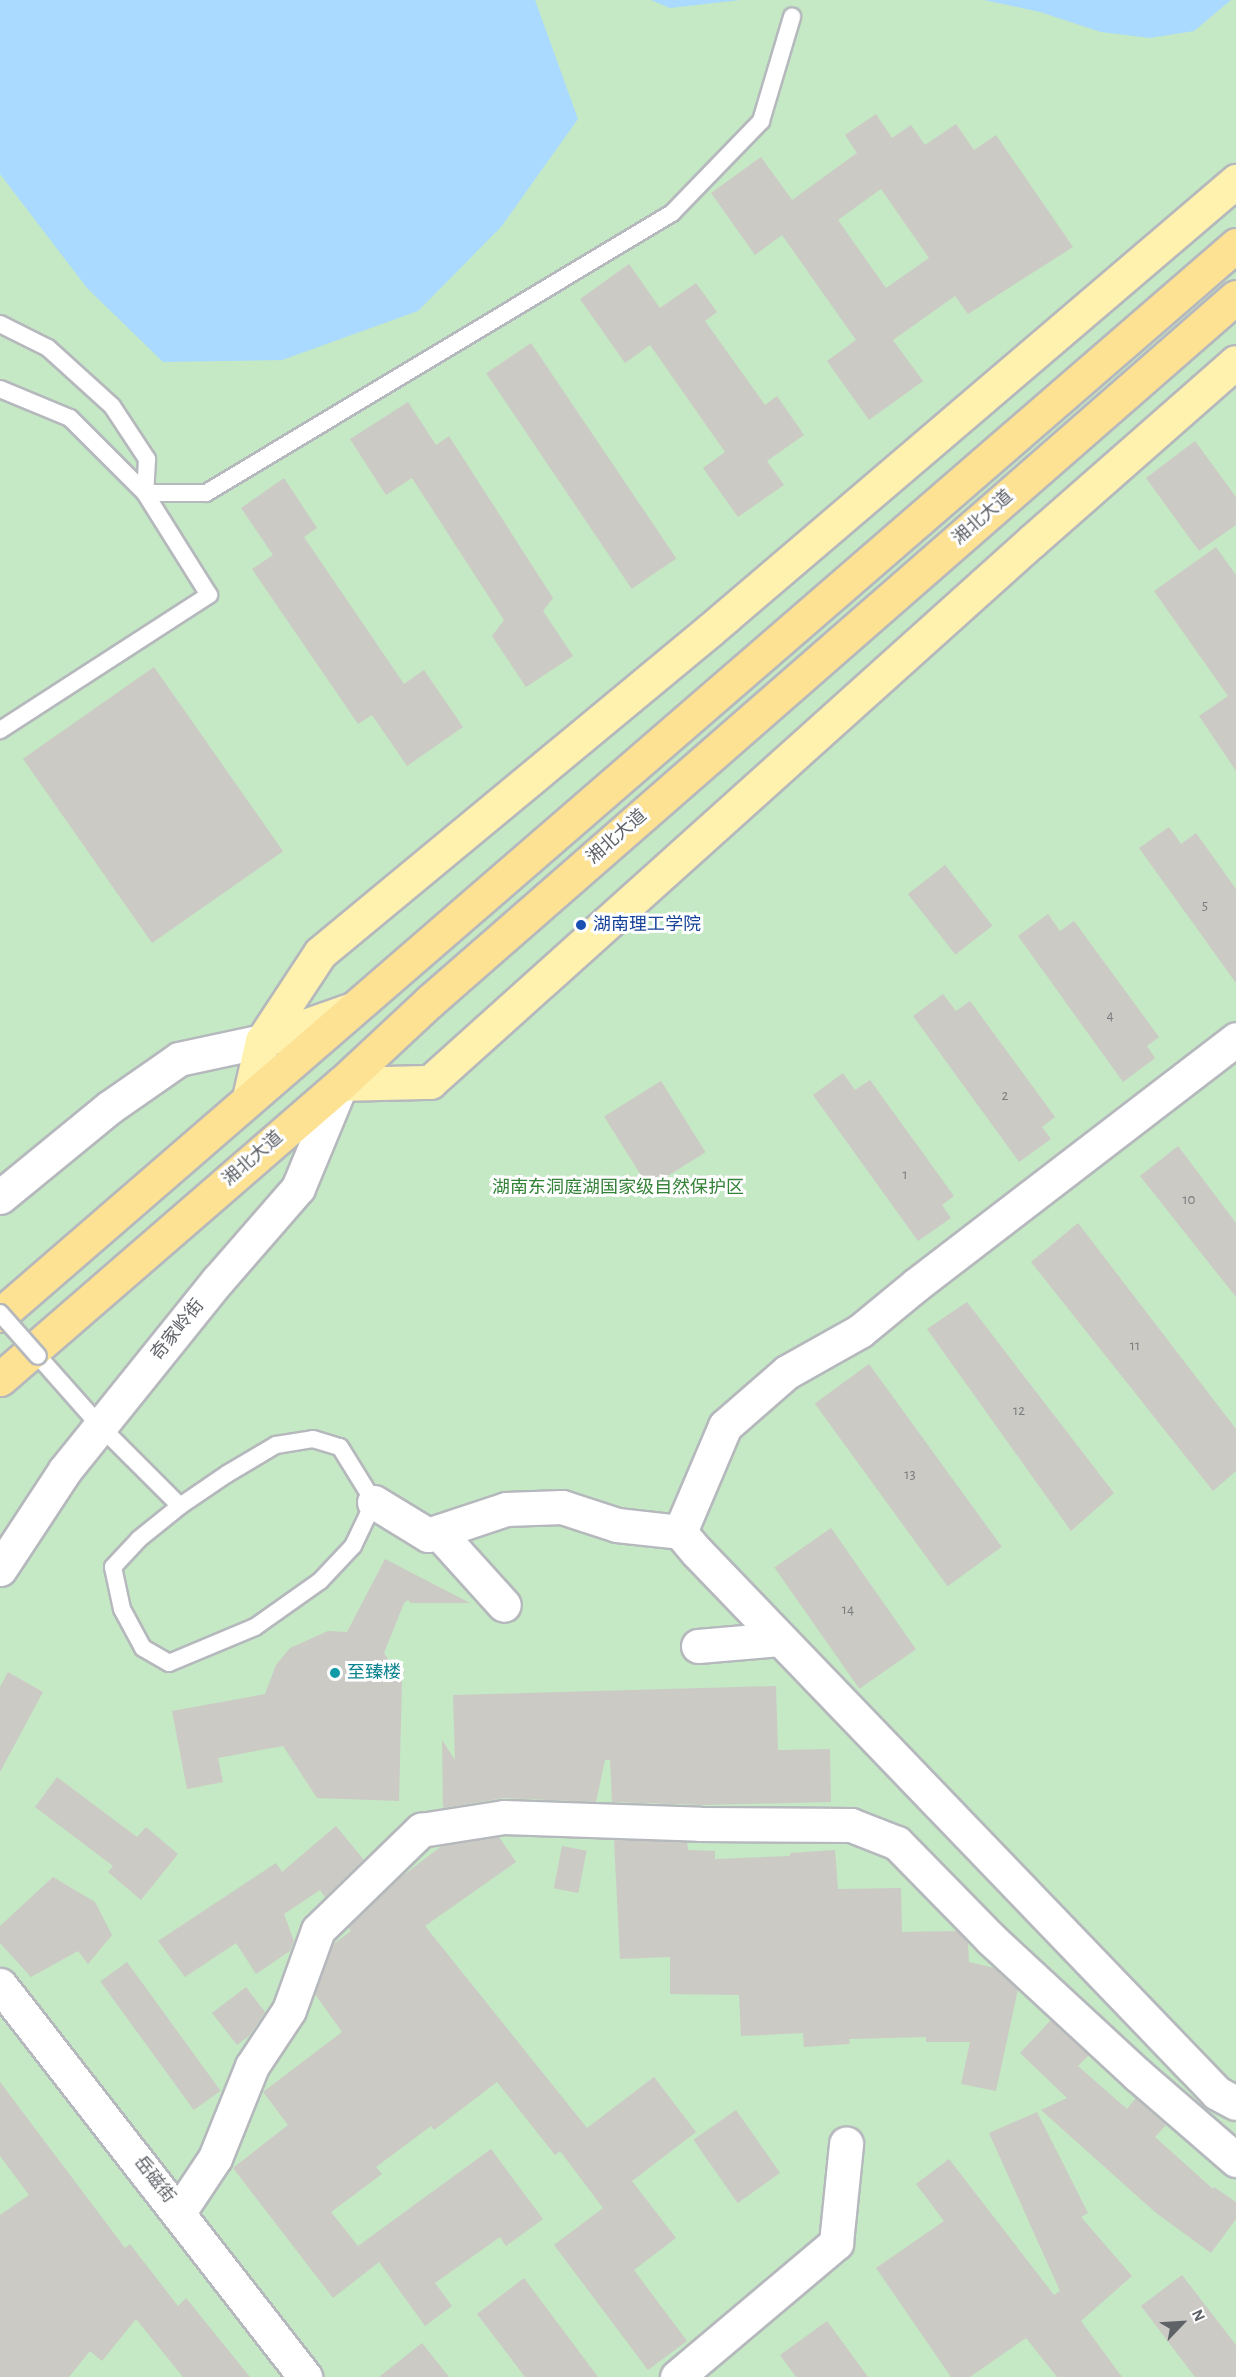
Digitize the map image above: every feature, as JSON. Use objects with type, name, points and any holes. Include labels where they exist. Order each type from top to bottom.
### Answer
[{"type":"highway","points":[[0,1314],[1236,245]]},
{"type":"highway","name":"湘北大道","points":[[0,1379],[341,1084],[430,1001],[1236,297]]},
{"type":"main road","points":[[249,1098],[262,1041],[320,953],[710,630],[1236,181]]},
{"type":"main road","points":[[341,1084],[430,1082],[1032,541],[1236,362]]},
{"type":"main road","points":[[262,1041],[350,1010]]},
{"type":"street","points":[[680,1532],[725,1426],[787,1372],[860,1331],[917,1284],[1236,1039]]},
{"type":"street","points":[[0,1197],[110,1107],[178,1059],[262,1041]]},
{"type":"street","name":"奇家岭街","points":[[0,1569],[65,1470],[218,1280],[298,1188],[341,1084]]},
{"type":"street","points":[[374,1502],[428,1535],[506,1509],[562,1507],[617,1525],[680,1532],[1217,2093],[1236,2103]]},
{"type":"street","points":[[438,1532],[504,1605]]},
{"type":"street","points":[[698,1646],[780,1639]]},
{"type":"street","points":[[179,2212],[215,2158],[252,2066],[289,2010],[318,1930],[421,1830],[504,1817],[700,1824],[851,1825],[897,1843],[1000,1947],[1138,2075],[1236,2160]]},
{"type":"street","name":"岳磁街","points":[[0,1985],[179,2212],[305,2377]]},
{"type":"street","points":[[677,2377],[836,2243],[846,2144]]},
{"type":"lane","points":[[145,493],[206,492],[672,213],[761,121],[792,17]]},
{"type":"lane","points":[[0,324],[48,348],[112,406],[147,459],[145,493]]},
{"type":"lane","points":[[0,389],[70,418],[145,493],[209,595],[0,730]]},
{"type":"lane","points":[[0,1314],[100,1426],[180,1506]]},
{"type":"lane","points":[[313,1439],[340,1447],[374,1502],[353,1546],[312,1587],[255,1627],[169,1663],[143,1648],[122,1609],[112,1566],[139,1539],[180,1506],[276,1445],[313,1439]]},
{"type":"green space","name":"湖南东洞庭湖国家级自然保护区","points":[[0,0],[1236,0],[1236,2377],[0,2377]]},
{"type":"water","points":[[0,0],[535,0],[578,119],[501,227],[418,311],[282,360],[163,362],[87,288],[0,174]]},
{"type":"water","points":[[651,0],[740,0],[670,8]]},
{"type":"water","points":[[984,0],[1231,0],[1194,31],[1150,38],[1101,32],[1040,12]]},
{"type":"building","points":[[876,114],[892,138],[911,125],[925,145],[956,124],[974,150],[996,135],[1073,247],[968,314],[955,296],[893,340],[923,381],[869,420],[827,361],[856,340],[782,235],[755,255],[711,193],[761,157],[792,200],[857,153],[845,135]],"holes":[[[881,189],[929,258],[886,288],[838,220]]]},
{"type":"building","points":[[629,264],[660,308],[696,283],[717,312],[705,321],[765,405],[777,396],[804,435],[767,461],[784,485],[738,517],[703,468],[725,452],[650,345],[625,363],[580,299]]},
{"type":"building","points":[[531,343],[676,559],[632,589],[486,373]]},
{"type":"building","points":[[408,402],[436,445],[449,436],[553,598],[543,611],[573,656],[526,687],[492,636],[504,620],[412,478],[386,495],[350,439]]},
{"type":"building","points":[[1195,441],[1236,497],[1236,525],[1199,551],[1146,478]]},
{"type":"building","points":[[284,478],[317,528],[304,537],[404,684],[424,670],[463,727],[407,766],[372,715],[358,724],[252,569],[273,555],[241,508]]},
{"type":"building","points":[[1216,547],[1236,575],[1236,771],[1199,716],[1228,696],[1154,591]]},
{"type":"building","points":[[154,667],[283,851],[152,943],[23,759]]},
{"type":"building","points":[[1169,827],[1181,844],[1196,833],[1236,889],[1236,983],[1139,848]]},
{"type":"building","points":[[945,865],[992,926],[955,955],[908,894]]},
{"type":"building","points":[[1048,914],[1060,931],[1074,921],[1159,1037],[1147,1046],[1155,1058],[1123,1082],[1018,936]]},
{"type":"building","points":[[943,994],[956,1011],[970,1001],[1055,1117],[1042,1127],[1051,1139],[1019,1162],[913,1016]]},
{"type":"building","points":[[843,1073],[855,1090],[870,1080],[954,1196],[942,1205],[951,1218],[918,1241],[813,1095]]},
{"type":"building","points":[[661,1081],[706,1152],[649,1188],[604,1117]]},
{"type":"building","points":[[1178,1146],[1236,1223],[1236,1297],[1140,1176]]},
{"type":"building","points":[[1078,1223],[1236,1429],[1236,1471],[1213,1491],[1031,1262]]},
{"type":"building","points":[[967,1302],[1114,1493],[1071,1531],[927,1329]]},
{"type":"building","points":[[869,1364],[1002,1547],[948,1586],[815,1403]]},
{"type":"building","points":[[831,1528],[916,1649],[859,1689],[774,1568]]},
{"type":"building","name":"至臻楼","points":[[385,1559],[470,1603],[411,1603],[408,1600],[404,1603],[384,1653],[402,1681],[399,1801],[317,1798],[283,1746],[218,1758],[223,1782],[187,1789],[172,1711],[265,1694],[276,1665],[290,1648],[328,1631],[347,1632]]},
{"type":"building","points":[[8,1672],[43,1692],[0,1772],[0,1687]]},
{"type":"building","points":[[776,1686],[778,1750],[830,1749],[831,1802],[706,1805],[612,1802],[610,1760],[605,1760],[596,1802],[504,1798],[443,1808],[442,1740],[455,1760],[453,1695]]},
{"type":"building","points":[[57,1777],[137,1837],[146,1827],[178,1854],[141,1900],[108,1872],[113,1866],[35,1807]]},
{"type":"building","points":[[336,1826],[364,1860],[325,1897],[320,1890],[284,1914],[294,1941],[290,1951],[256,1974],[236,1943],[185,1977],[158,1941],[276,1863],[282,1872]]},
{"type":"building","points":[[499,1837],[516,1862],[425,1926],[587,2128],[654,2077],[696,2132],[632,2181],[676,2238],[634,2270],[687,2341],[648,2370],[554,2245],[603,2208],[560,2151],[555,2155],[497,2082],[434,2130],[431,2126],[376,2167],[382,2174],[331,2212],[358,2246],[491,2149],[543,2219],[506,2246],[500,2237],[435,2283],[452,2306],[425,2326],[379,2262],[333,2298],[233,2168],[288,2125],[263,2092],[342,2032],[315,1994],[332,1945],[351,1931],[348,1927],[397,1880],[443,1845]]},
{"type":"building","points":[[614,1840],[687,1842],[688,1850],[715,1851],[715,1859],[790,1856],[790,1853],[835,1850],[838,1889],[901,1888],[902,1932],[957,1931],[968,1943],[969,1962],[994,1968],[1018,1989],[996,2091],[961,2084],[970,2042],[926,2042],[926,2037],[849,2039],[850,2044],[804,2047],[803,2033],[741,2036],[739,1995],[670,1994],[670,1957],[620,1959]]},
{"type":"building","points":[[562,1846],[587,1851],[578,1893],[554,1888]]},
{"type":"building","points":[[53,1877],[95,1902],[112,1935],[88,1964],[78,1951],[31,1977],[0,1943],[0,1926]]},
{"type":"building","points":[[127,1962],[220,2091],[194,2110],[100,1981]]},
{"type":"building","points":[[246,1987],[265,2012],[249,2036],[237,2045],[212,2013]]},
{"type":"building","points":[[1051,2020],[1089,2055],[1078,2066],[1127,2109],[1136,2098],[1166,2125],[1155,2137],[1213,2189],[1214,2187],[1236,2202],[1236,2219],[1211,2253],[1156,2213],[1041,2110],[1067,2098],[1020,2053]]},
{"type":"building","points":[[0,2082],[125,2248],[130,2244],[178,2306],[186,2298],[250,2377],[183,2377],[136,2319],[102,2361],[90,2351],[69,2377],[0,2377],[0,2215],[29,2195],[0,2156]]},
{"type":"building","points":[[736,2110],[780,2173],[738,2203],[693,2140]]},
{"type":"building","points":[[1037,2112],[1088,2213],[1081,2217],[1132,2276],[1081,2321],[1122,2377],[1057,2377],[1026,2338],[970,2377],[951,2377],[876,2268],[944,2221],[916,2184],[949,2159],[1054,2295],[1060,2291],[989,2133]]},
{"type":"building","points":[[1182,2275],[1236,2345],[1236,2377],[1195,2377],[1141,2306]]},
{"type":"building","points":[[524,2278],[598,2377],[525,2377],[477,2314]]},
{"type":"building","points":[[827,2321],[868,2377],[796,2377],[780,2355]]},
{"type":"building","points":[[422,2343],[449,2377],[379,2377]]},
{"type":"place","name":"湖南理工学院","points":[[581,925]]},
{"type":"place","name":"至臻楼","points":[[335,1673]]}]
